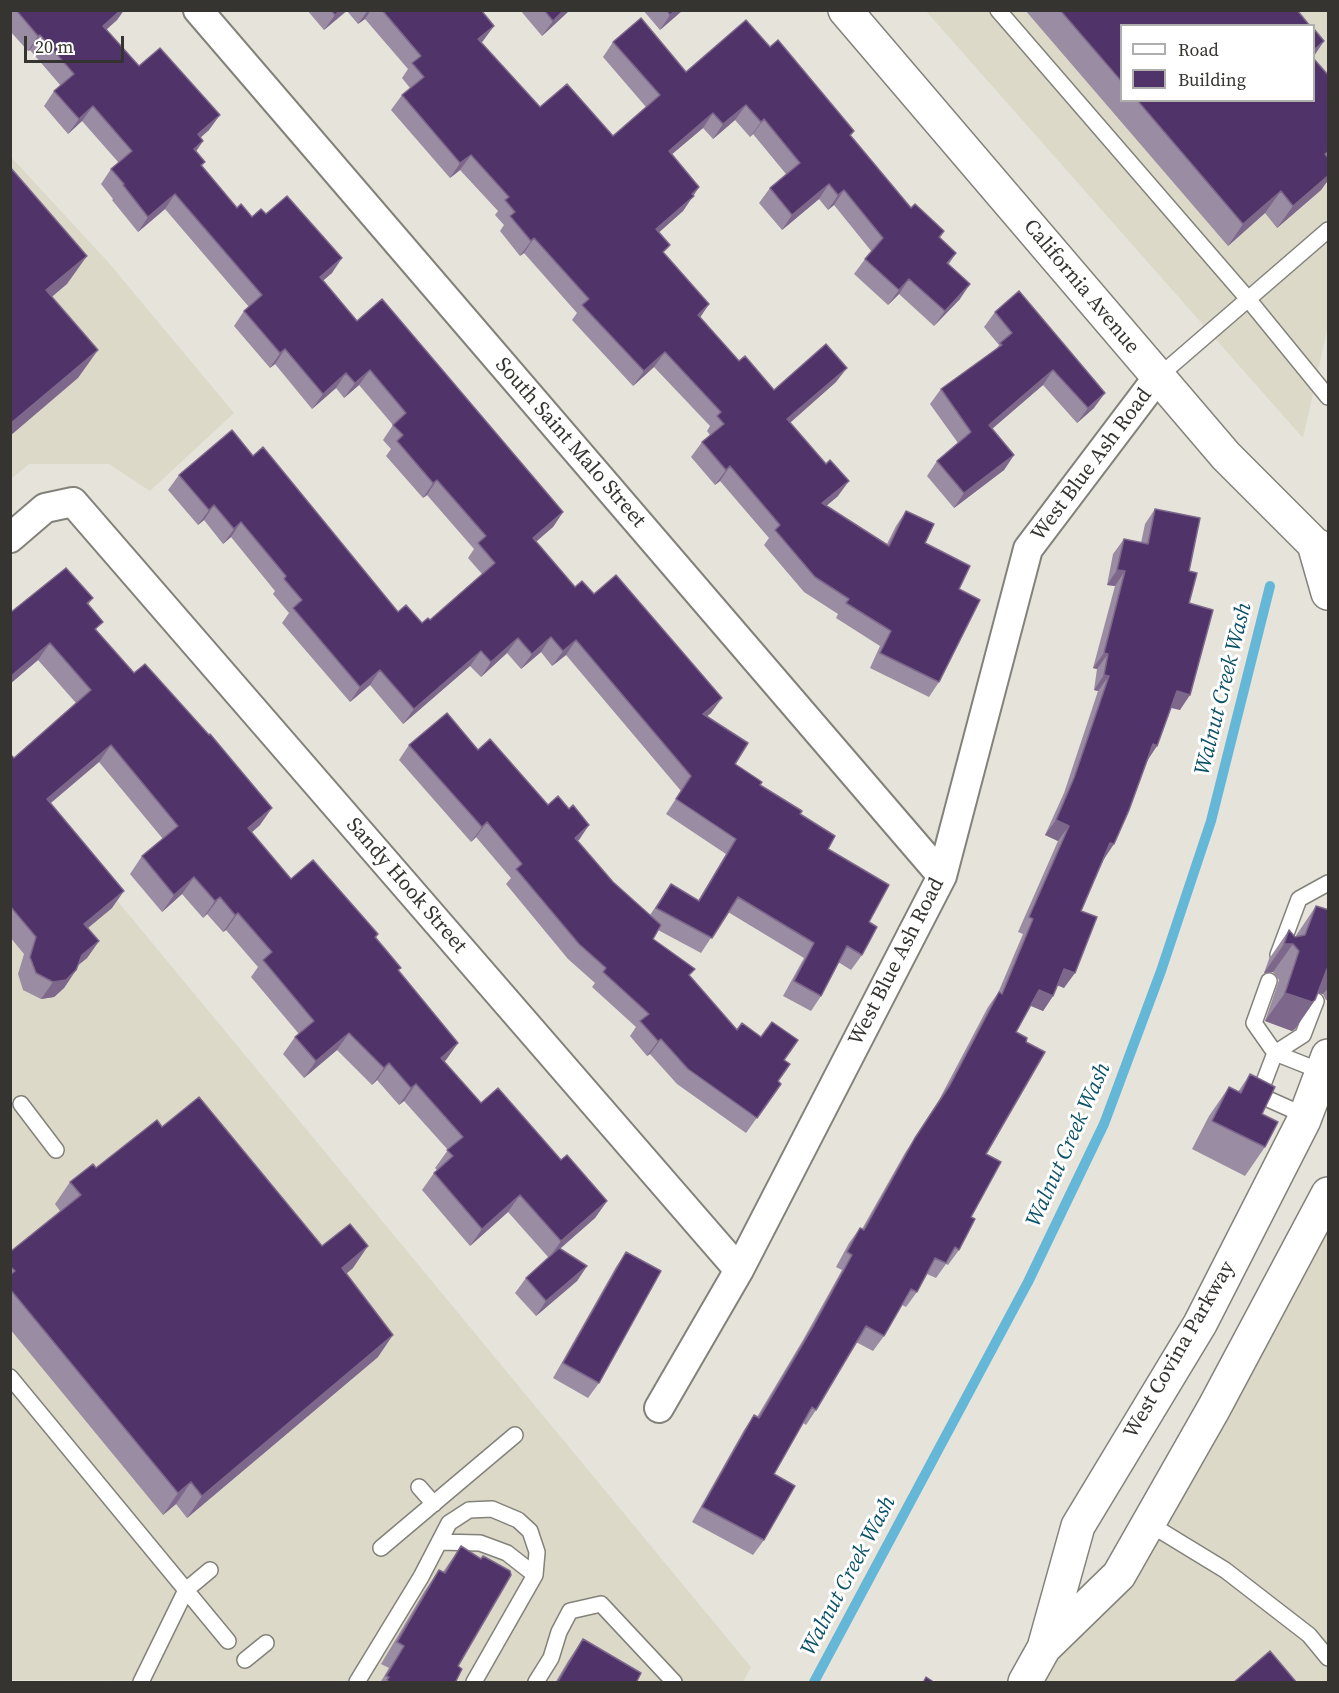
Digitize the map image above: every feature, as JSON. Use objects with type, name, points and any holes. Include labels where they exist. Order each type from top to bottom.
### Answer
[{"type":"street","name":"South Saint Malo Street","points":[[198,10],[942,876]]},
{"type":"street","name":"California Avenue","points":[[845,10],[1226,456],[1321,548]]},
{"type":"street","name":"West Blue Ash Road","points":[[659,1408],[740,1270],[942,876],[1028,549],[1158,377]]},
{"type":"street","name":"Sandy Hook Street","points":[[10,538],[45,508],[73,502],[740,1270]]},
{"type":"street","points":[[1321,548],[1329,593]]},
{"type":"street","name":"West Covina Parkway","points":[[1030,1681],[1044,1648],[1078,1526],[1200,1324],[1306,1116],[1326,1064]]},
{"type":"street","name":"West Covina Parkway","points":[[1044,1648],[1119,1575],[1214,1408],[1329,1194]]},
{"type":"lane","points":[[998,10],[1248,299],[1329,397]]},
{"type":"lane","points":[[1158,377],[1329,230]]},
{"type":"lane","points":[[1278,956],[1299,899],[1329,883]]},
{"type":"lane","points":[[1269,981],[1254,1023],[1275,1053],[1326,1064]]},
{"type":"lane","points":[[1306,1116],[1259,1095],[1275,1053],[1303,1035],[1316,1001]]},
{"type":"lane","points":[[21,1104],[56,1150]]},
{"type":"lane","points":[[10,1377],[228,1641]]},
{"type":"lane","points":[[381,1548],[515,1435]]},
{"type":"lane","points":[[418,1487],[434,1504]]},
{"type":"lane","points":[[357,1683],[449,1523],[469,1510],[492,1509],[518,1520],[530,1531],[537,1552],[535,1575],[474,1683]]},
{"type":"lane","points":[[1148,1523],[1225,1570],[1310,1635],[1329,1658]]},
{"type":"lane","points":[[439,1542],[480,1543],[507,1553],[535,1575]]},
{"type":"lane","points":[[141,1683],[186,1590],[210,1570]]},
{"type":"lane","points":[[536,1683],[551,1658],[559,1632],[570,1611],[601,1604],[674,1683]]},
{"type":"lane","points":[[245,1660],[266,1643]]},
{"type":"shaded area","points":[[926,11],[1328,11],[1328,326],[1303,438]]},
{"type":"shaded area","points":[[10,156],[108,262],[234,413],[150,491],[109,464],[29,464],[11,479]]},
{"type":"shaded area","points":[[10,771],[751,1667],[743,1682],[11,1680]]},
{"type":"shaded area","points":[[1328,1194],[1328,1682],[1025,1682],[1119,1575]]},
{"type":"building","points":[[16,10],[121,10],[103,26],[139,66],[160,48],[220,115],[198,134],[203,141],[194,149],[205,162],[201,165],[237,208],[241,204],[252,217],[261,209],[266,214],[287,196],[342,258],[320,277],[357,321],[382,299],[563,512],[533,538],[575,587],[582,581],[594,594],[616,575],[722,698],[703,714],[748,743],[735,764],[762,782],[760,785],[802,811],[800,814],[835,836],[828,849],[889,885],[869,922],[877,927],[862,955],[847,946],[821,996],[794,981],[814,943],[738,897],[712,938],[656,908],[671,884],[699,901],[736,839],[676,799],[691,776],[576,640],[563,651],[551,637],[532,654],[518,638],[491,662],[481,651],[414,709],[380,670],[360,687],[293,608],[302,600],[284,579],[286,576],[241,522],[234,529],[214,505],[209,510],[179,475],[232,430],[253,456],[263,447],[398,612],[406,605],[422,623],[428,618],[430,620],[495,563],[478,543],[486,536],[437,480],[433,483],[397,441],[403,435],[393,425],[406,413],[370,370],[355,383],[346,373],[323,394],[285,349],[280,353],[244,311],[262,295],[175,194],[148,217],[111,169],[132,151],[93,106],[79,119],[54,91],[74,74]]},
{"type":"building","points":[[382,10],[481,10],[494,26],[478,39],[540,107],[567,84],[613,136],[660,95],[613,42],[641,18],[686,72],[746,20],[770,47],[778,40],[854,131],[850,135],[911,208],[915,204],[944,231],[939,237],[956,253],[947,263],[970,284],[945,311],[909,279],[899,290],[865,259],[883,238],[844,190],[838,195],[829,184],[792,215],[770,188],[800,163],[764,119],[761,122],[746,105],[723,124],[713,113],[669,151],[699,187],[692,194],[694,196],[656,229],[670,245],[663,252],[709,304],[698,315],[739,361],[745,356],[774,390],[826,344],[847,368],[787,419],[826,464],[830,460],[849,481],[822,503],[889,546],[906,511],[934,524],[925,543],[970,566],[959,589],[980,600],[939,682],[880,653],[891,631],[846,603],[849,599],[815,577],[775,530],[780,525],[730,466],[726,470],[702,442],[724,424],[717,416],[721,412],[665,352],[644,371],[582,305],[589,299],[534,238],[531,241],[510,216],[515,212],[505,200],[509,197],[471,155],[460,163],[402,95],[424,77],[412,63],[421,56]]},
{"type":"building","points":[[544,10],[564,10],[553,21]]},
{"type":"building","points":[[1060,10],[1297,10],[1308,24],[1120,24],[1120,80]]},
{"type":"building","points":[[1315,30],[1324,41],[1315,49]]},
{"type":"building","points":[[1315,60],[1329,76],[1329,151],[1325,154],[1329,159],[1329,175],[1293,206],[1281,191],[1243,224],[1139,102],[1315,102]]},
{"type":"building","points":[[10,167],[87,256],[46,290],[98,350],[10,424]]},
{"type":"building","points":[[1019,291],[1105,393],[1088,408],[1053,370],[989,425],[1014,455],[964,493],[937,461],[971,432],[941,389],[1002,345],[1000,343],[1012,333],[995,312]]},
{"type":"building","points":[[1155,509],[1200,518],[1189,571],[1197,573],[1189,603],[1213,610],[1190,695],[1177,691],[1157,746],[1153,744],[1129,810],[1114,844],[1110,843],[1081,911],[1097,917],[1075,973],[1064,969],[1053,996],[1039,990],[1016,1032],[1027,1038],[1026,1042],[1045,1052],[986,1154],[1001,1162],[971,1217],[975,1219],[959,1250],[955,1247],[946,1263],[935,1258],[917,1292],[911,1289],[884,1336],[866,1326],[816,1410],[812,1407],[774,1474],[795,1486],[764,1540],[702,1507],[754,1415],[759,1418],[814,1325],[852,1255],[847,1252],[860,1228],[864,1230],[915,1138],[950,1085],[999,992],[1002,994],[1033,919],[1029,917],[1069,826],[1056,820],[1074,778],[1109,676],[1104,675],[1108,654],[1104,653],[1125,571],[1117,570],[1124,539],[1148,544]]},
{"type":"building","points":[[66,568],[93,598],[87,603],[103,622],[95,629],[134,673],[145,664],[210,734],[272,808],[248,828],[291,879],[313,860],[378,934],[375,937],[401,968],[398,970],[458,1043],[441,1058],[481,1103],[498,1088],[561,1160],[567,1155],[607,1201],[561,1241],[520,1195],[482,1229],[434,1173],[453,1156],[447,1150],[463,1137],[416,1084],[411,1088],[389,1063],[384,1068],[349,1033],[316,1061],[295,1037],[314,1021],[263,960],[272,952],[238,913],[235,915],[220,897],[215,901],[194,877],[174,895],[142,856],[178,826],[111,745],[47,799],[124,891],[84,924],[99,941],[82,955],[76,970],[66,980],[53,982],[36,973],[30,957],[36,937],[10,906],[10,754],[14,758],[91,690],[50,643],[10,677],[10,613]]},
{"type":"building","points":[[447,713],[478,750],[490,739],[548,805],[558,796],[569,809],[573,805],[589,825],[575,838],[613,882],[661,925],[653,939],[695,969],[689,975],[737,1030],[742,1023],[761,1037],[772,1022],[798,1040],[784,1060],[790,1064],[778,1081],[781,1084],[757,1118],[688,1069],[661,1039],[658,1041],[640,1021],[649,1014],[603,972],[606,968],[579,944],[516,869],[522,864],[487,822],[482,827],[409,745]]},
{"type":"building","points":[[1316,906],[1329,910],[1329,967],[1315,1000],[1312,1002],[1285,993],[1299,951],[1293,944],[1284,944],[1289,930],[1295,937],[1305,935]]},
{"type":"building","points":[[1250,1074],[1275,1087],[1262,1114],[1278,1122],[1265,1147],[1212,1121],[1229,1087],[1241,1093]]},
{"type":"building","points":[[199,1097],[322,1246],[350,1224],[368,1246],[342,1268],[393,1335],[202,1496],[191,1482],[178,1493],[10,1289],[10,1275],[15,1271],[10,1266],[10,1252],[81,1195],[70,1182],[93,1164],[96,1168],[157,1120],[162,1127]]},
{"type":"building","points":[[559,1248],[587,1266],[546,1301],[526,1278]]},
{"type":"building","points":[[626,1252],[661,1271],[599,1383],[563,1363]]},
{"type":"building","points":[[461,1546],[481,1559],[483,1556],[510,1571],[511,1575],[458,1666],[462,1669],[455,1683],[391,1683],[387,1680],[389,1677],[386,1676],[404,1646],[397,1642],[439,1570],[445,1573]]},
{"type":"building","points":[[583,1639],[641,1673],[636,1683],[557,1683]]},
{"type":"building","points":[[1270,1651],[1297,1683],[1233,1683]]},
{"type":"building","points":[[926,1677],[935,1683],[923,1683]]},
{"type":"waterway","name":"Walnut Creek Wash","points":[[814,1682],[1028,1282],[1104,1124],[1161,971],[1211,821],[1270,586]]}]
